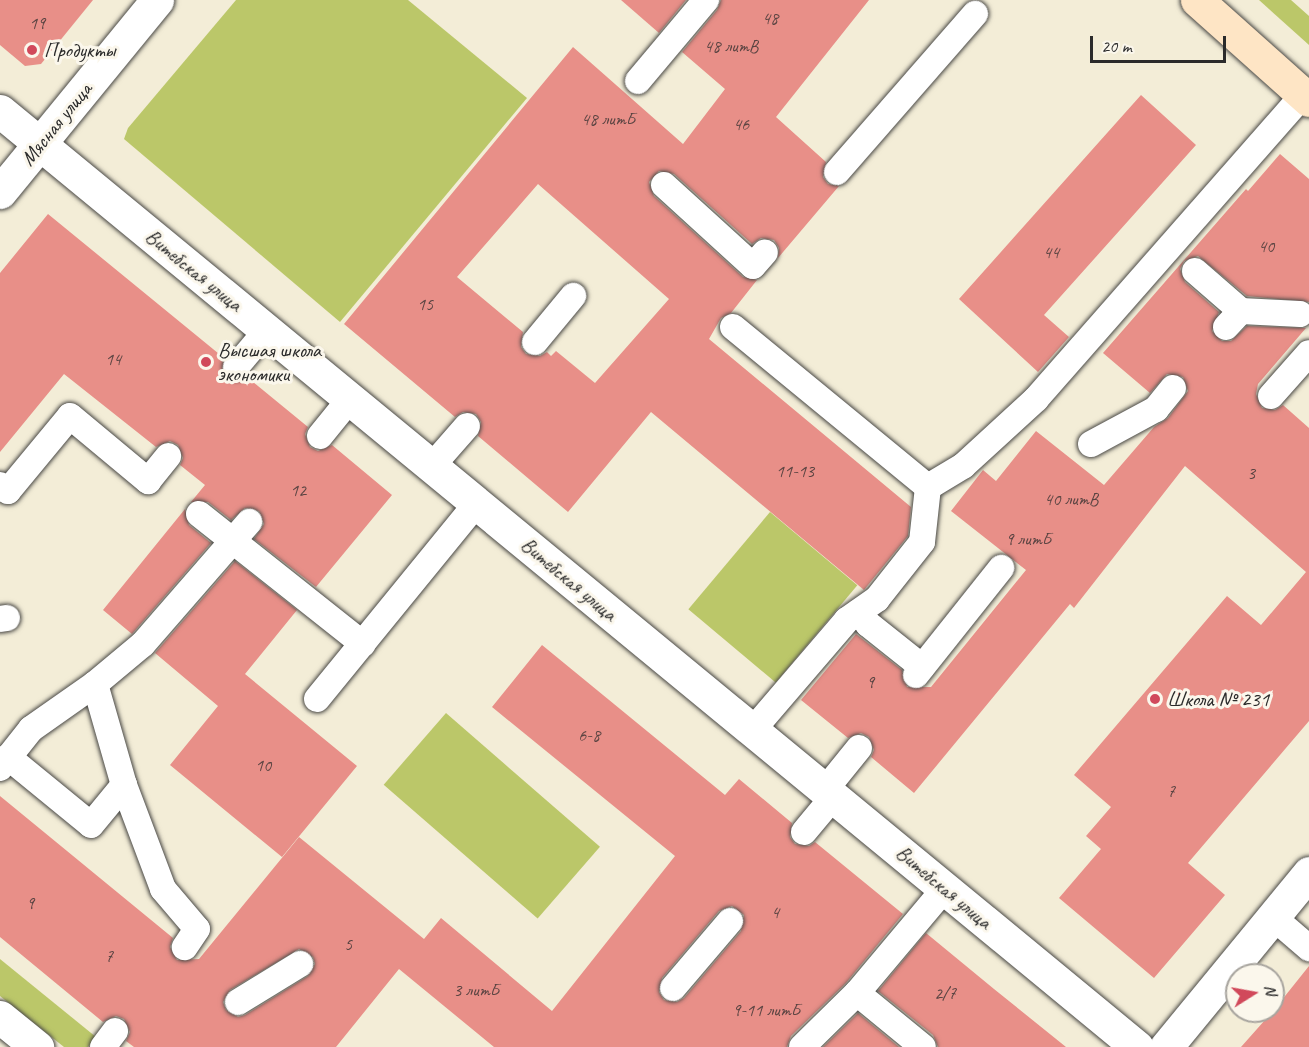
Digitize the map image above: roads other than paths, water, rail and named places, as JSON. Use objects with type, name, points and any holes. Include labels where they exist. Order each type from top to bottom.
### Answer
[{"type":"main road","points":[[1197,0],[1306,98]]},
{"type":"street","name":"Мясная улица","points":[[0,192],[157,0]]},
{"type":"street","name":"Витебская улица","points":[[0,111],[1137,1047]]},
{"type":"street","points":[[1166,1047],[1309,873]]},
{"type":"street","points":[[3,1024],[37,1047]]},
{"type":"lane","points":[[638,81],[706,0]]},
{"type":"lane","points":[[837,172],[975,14]]},
{"type":"lane","points":[[927,487],[963,466],[1036,399],[1306,98]]},
{"type":"lane","points":[[664,185],[753,266],[765,252]]},
{"type":"lane","points":[[1195,271],[1234,319],[1300,314]]},
{"type":"lane","points":[[536,342],[573,296]]},
{"type":"lane","points":[[733,327],[927,487]]},
{"type":"lane","points":[[236,367],[267,330]]},
{"type":"lane","points":[[1272,396],[1309,352]]},
{"type":"lane","points":[[1091,444],[1156,409],[1173,388]]},
{"type":"lane","points":[[320,436],[351,399]]},
{"type":"lane","points":[[0,484],[8,491],[70,416],[148,481],[168,456]]},
{"type":"lane","points":[[432,466],[467,426]]},
{"type":"lane","points":[[752,731],[847,620],[877,599],[922,543],[927,487]]},
{"type":"lane","points":[[317,699],[477,503]]},
{"type":"lane","points":[[199,514],[363,644]]},
{"type":"lane","points":[[124,785],[91,825],[4,763],[31,729],[95,684],[143,644],[249,522]]},
{"type":"lane","points":[[859,612],[868,624],[919,671],[1001,568]]},
{"type":"lane","points":[[95,684],[124,785],[163,889],[197,929],[184,947]]},
{"type":"lane","points":[[804,832],[859,748]]},
{"type":"lane","points":[[802,1047],[857,993],[945,888]]},
{"type":"lane","points":[[1273,917],[1309,948]]},
{"type":"lane","points":[[673,988],[730,921]]},
{"type":"lane","points":[[238,1002],[300,964]]},
{"type":"lane","points":[[857,993],[923,1047]]},
{"type":"place","name":"Продукты","points":[[32,50]]},
{"type":"place","name":"Высшая школа экономики","points":[[206,362]]},
{"type":"place","name":"Школа № 231","points":[[1155,699]]}]
